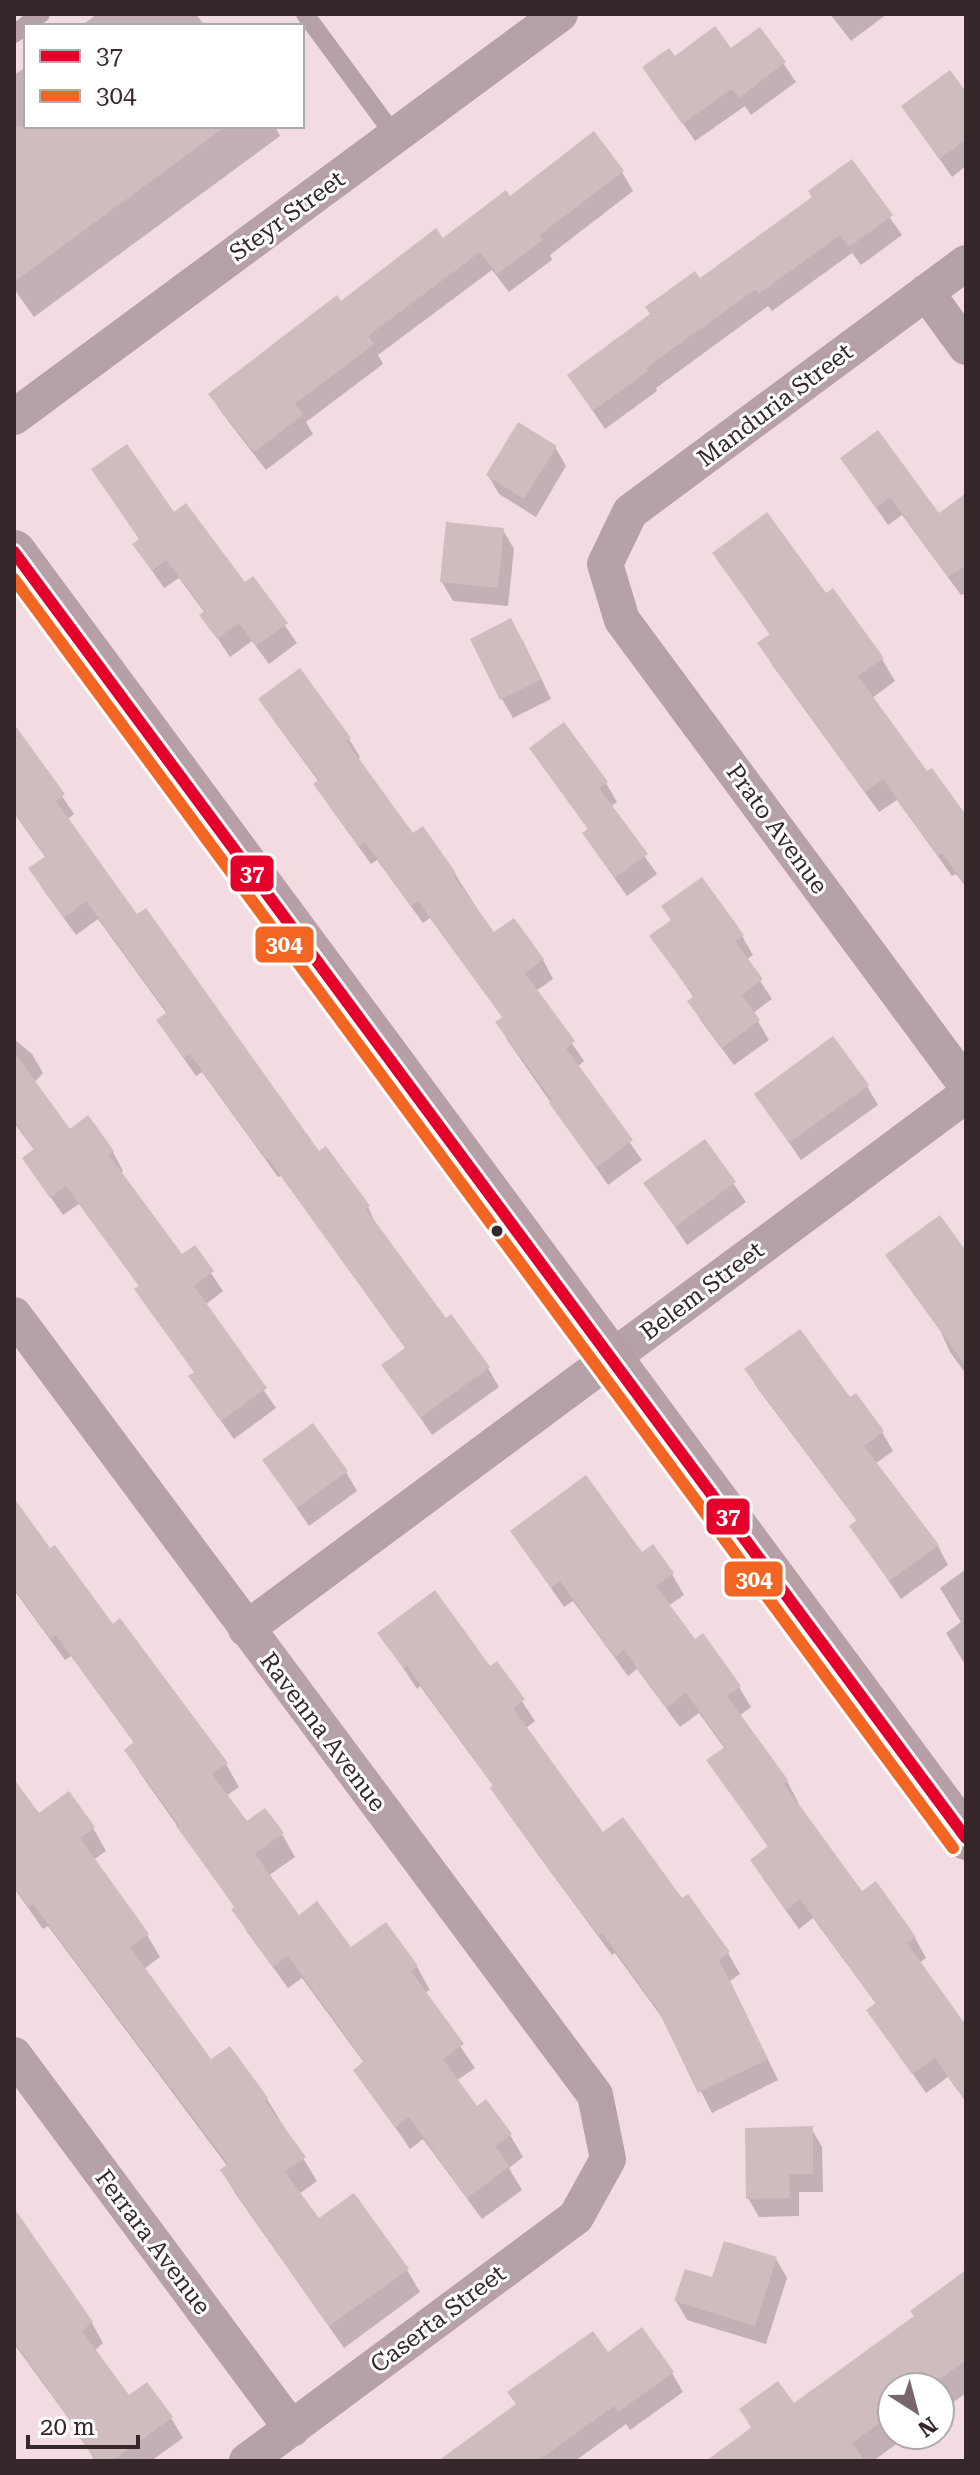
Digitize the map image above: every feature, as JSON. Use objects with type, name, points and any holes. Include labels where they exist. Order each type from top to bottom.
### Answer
[{"type":"street","name":"Steyr Street","points":[[14,417],[560,14]]},
{"type":"street","name":"Manduria Street","points":[[605,564],[630,512],[966,263]]},
{"type":"street","points":[[926,292],[966,347]]},
{"type":"street","points":[[14,552],[966,1838]]},
{"type":"street","name":"Prato Avenue","points":[[605,564],[622,620],[966,1085]]},
{"type":"street","name":"Belem Street","points":[[246,1629],[966,1095]]},
{"type":"street","name":"Ravenna Avenue","points":[[14,1315],[595,2095],[608,2159]]},
{"type":"street","name":"Ferrara Avenue","points":[[14,2055],[292,2429]]},
{"type":"street","name":"Caserta Street","points":[[247,2461],[576,2217],[608,2159]]},
{"type":"lane","points":[[305,14],[395,136]]},
{"type":"building","points":[[715,26],[731,48],[760,27],[786,62],[739,98],[732,89],[682,124],[642,67],[669,48],[675,56]]},
{"type":"building","points":[[950,70],[966,92],[966,140],[939,159],[901,106]]},
{"type":"building","points":[[14,126],[223,128],[14,282]]},
{"type":"building","points":[[594,131],[624,171],[540,235],[543,240],[497,274],[480,252],[368,336],[374,344],[295,404],[304,414],[254,452],[208,394],[337,295],[341,301],[436,228],[443,238],[506,190],[510,196]]},
{"type":"building","points":[[852,159],[893,215],[849,247],[840,235],[759,294],[756,289],[646,368],[648,371],[593,411],[567,375],[650,314],[645,307],[695,271],[700,278],[812,197],[808,191]]},
{"type":"building","points":[[518,422],[557,446],[524,499],[486,475]]},
{"type":"building","points":[[878,430],[939,513],[966,493],[966,565],[948,577],[890,497],[876,508],[840,458]]},
{"type":"building","points":[[127,444],[174,512],[186,503],[245,582],[253,576],[288,623],[256,646],[239,623],[217,639],[199,615],[205,611],[166,560],[152,571],[132,544],[139,539],[91,469]]},
{"type":"building","points":[[767,512],[826,593],[833,588],[884,658],[858,676],[927,771],[932,768],[966,815],[966,886],[942,853],[938,856],[883,779],[865,792],[757,643],[770,634],[712,553]]},
{"type":"building","points":[[446,522],[504,528],[498,588],[440,582]]},
{"type":"building","points":[[511,618],[542,679],[500,700],[470,639]]},
{"type":"building","points":[[300,668],[351,738],[346,741],[413,833],[423,826],[494,932],[514,918],[544,959],[525,973],[575,1041],[566,1048],[633,1140],[596,1168],[549,1103],[552,1100],[495,1022],[502,1017],[418,901],[411,906],[365,842],[359,846],[313,784],[319,780],[258,699]]},
{"type":"building","points":[[564,722],[608,782],[599,788],[648,854],[615,878],[582,833],[588,829],[529,748]]},
{"type":"building","points":[[14,724],[65,794],[56,801],[137,914],[146,908],[319,1151],[326,1146],[370,1206],[366,1209],[446,1318],[451,1314],[490,1367],[420,1418],[381,1365],[405,1348],[190,1054],[184,1058],[156,1020],[167,1012],[86,901],[64,918],[28,868],[46,856],[14,812]]},
{"type":"building","points":[[702,877],[744,935],[735,941],[763,979],[742,995],[760,1020],[722,1048],[687,1001],[694,996],[649,936],[671,920],[661,906]]},
{"type":"building","points":[[833,1036],[869,1085],[789,1143],[754,1094]]},
{"type":"building","points":[[14,1052],[70,1129],[88,1115],[114,1151],[109,1155],[182,1254],[195,1245],[214,1271],[194,1286],[267,1388],[221,1421],[188,1376],[194,1372],[134,1289],[139,1286],[66,1186],[50,1198],[22,1158],[34,1149],[14,1121]]},
{"type":"building","points":[[705,1139],[736,1182],[675,1227],[643,1183]]},
{"type":"building","points":[[940,1215],[966,1251],[966,1366],[885,1255]]},
{"type":"building","points":[[800,1329],[850,1397],[856,1393],[884,1431],[864,1446],[939,1545],[889,1581],[849,1526],[857,1520],[744,1369]]},
{"type":"building","points":[[313,1423],[348,1471],[297,1508],[262,1460]]},
{"type":"building","points":[[586,1475],[642,1552],[653,1544],[674,1573],[656,1586],[695,1639],[703,1633],[741,1686],[727,1696],[788,1780],[784,1784],[862,1891],[876,1881],[916,1937],[907,1943],[966,2025],[966,2101],[935,2058],[912,2074],[866,2010],[876,2003],[800,1899],[786,1910],[750,1860],[768,1846],[706,1760],[725,1747],[686,1693],[666,1708],[624,1650],[615,1657],[560,1581],[551,1588],[510,1531]]},
{"type":"building","points":[[14,1498],[50,1548],[55,1545],[113,1624],[120,1618],[228,1763],[212,1774],[247,1821],[265,1808],[284,1833],[255,1854],[299,1915],[317,1901],[351,1947],[386,1922],[418,1966],[411,1971],[464,2044],[443,2059],[477,2106],[486,2099],[512,2134],[495,2146],[510,2166],[467,2198],[409,2117],[395,2128],[353,2070],[364,2061],[288,1956],[273,1967],[231,1909],[235,1907],[176,1826],[179,1825],[124,1750],[134,1742],[56,1635],[51,1639],[14,1588]]},
{"type":"building","points":[[435,1590],[490,1666],[497,1661],[525,1699],[513,1708],[603,1832],[623,1817],[682,1898],[688,1894],[730,1952],[719,1960],[768,2059],[698,2093],[658,2010],[602,1933],[599,1936],[532,1846],[490,1788],[493,1785],[407,1666],[404,1669],[377,1633]]},
{"type":"building","points":[[14,1779],[39,1813],[69,1791],[95,1827],[80,1838],[149,1934],[130,1947],[211,2059],[230,2046],[268,2098],[265,2101],[306,2157],[285,2172],[319,2218],[354,2193],[409,2269],[329,2326],[220,2170],[228,2164],[33,1904],[29,1907],[14,1887]]},
{"type":"building","points":[[813,2126],[813,2174],[789,2174],[790,2198],[746,2199],[745,2128]]},
{"type":"building","points":[[14,2208],[93,2322],[82,2331],[129,2395],[147,2382],[173,2417],[112,2461],[96,2461],[14,2342]]},
{"type":"building","points":[[724,2241],[777,2257],[755,2326],[674,2301],[685,2269],[712,2277]]},
{"type":"building","points":[[966,2270],[966,2360],[951,2371],[876,2371],[876,2426],[852,2443],[865,2461],[706,2461],[752,2427],[739,2409],[778,2381],[794,2403],[914,2316],[910,2311]]},
{"type":"building","points":[[642,2327],[674,2372],[618,2412],[614,2406],[538,2461],[438,2461],[516,2404],[507,2392],[593,2331],[608,2352]]},
{"type":"transit line","name":"37","points":[[14,552],[966,1838]]},
{"type":"transit line","name":"304","points":[[14,579],[953,1848]]}]
